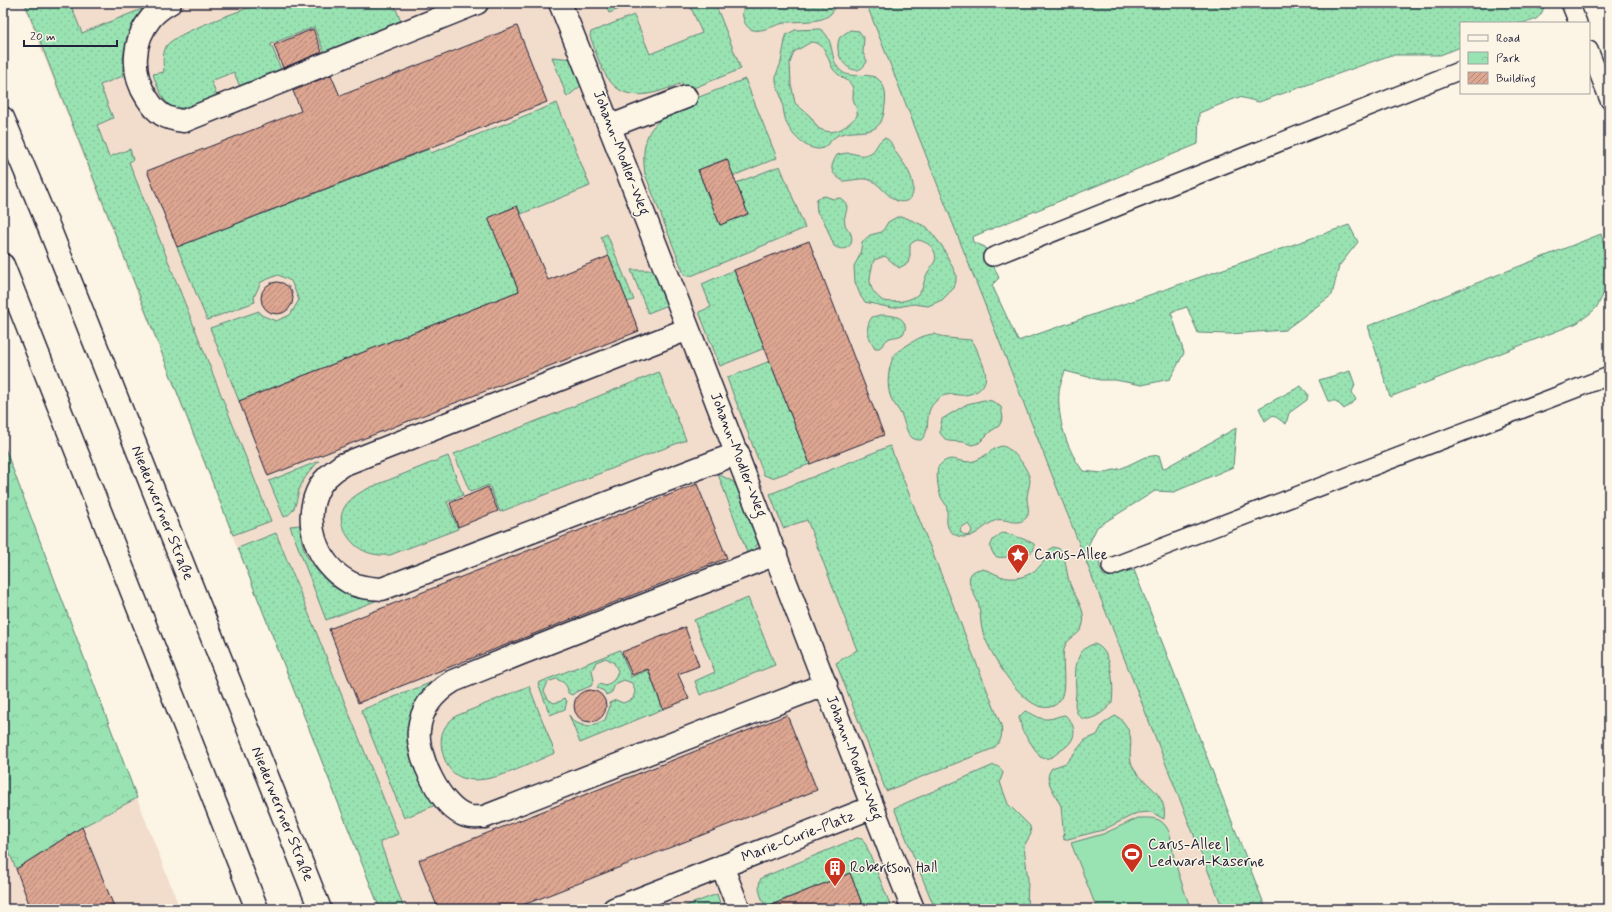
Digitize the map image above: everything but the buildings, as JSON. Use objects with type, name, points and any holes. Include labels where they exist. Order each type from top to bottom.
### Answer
[{"type":"street","points":[[170,3],[150,18],[140,37],[135,56],[135,73],[142,91],[162,116],[174,120],[184,121],[478,3]]},
{"type":"street","name":"Johann-Modler-Weg","points":[[560,3],[611,126],[688,329],[738,453],[873,807],[914,909]]},
{"type":"street","points":[[611,126],[686,97]]},
{"type":"street","name":"Niederwerrner Straße","points":[[3,118],[54,240],[320,909]]},
{"type":"street","points":[[3,265],[257,909]]},
{"type":"street","points":[[688,329],[342,465],[325,480],[314,498],[312,527],[317,548],[330,568],[349,582],[365,588],[382,589],[738,453]]},
{"type":"street","points":[[776,554],[452,681],[443,687],[428,703],[419,730],[420,751],[429,774],[442,794],[459,813],[467,816],[484,816],[826,684]]},
{"type":"street","name":"Marie-Curie-Platz","points":[[614,909],[873,807]]},
{"type":"street","name":"Marie-Curie-Platz","points":[[722,866],[739,909]]},
{"type":"lane","points":[[1570,3],[1578,22]]},
{"type":"lane","points":[[1590,52],[1609,100]]},
{"type":"lane","points":[[992,257],[1460,70]]},
{"type":"lane","points":[[1111,567],[1609,376]]},
{"type":"shaded area","points":[[23,3],[866,3],[1223,909],[379,909]]},
{"type":"shaded area","points":[[137,798],[180,909],[3,909],[3,837],[16,869],[82,827]]},
{"type":"green space","points":[[25,3],[70,3],[82,33],[147,7],[135,22],[128,39],[123,57],[123,76],[100,85],[113,118],[97,125],[109,157],[130,149],[133,160],[129,162],[271,521],[233,535]]},
{"type":"green space","points":[[261,3],[396,3],[394,4],[402,24],[325,54],[314,27],[271,44],[282,72],[240,87],[234,72],[211,81],[217,96],[184,108],[176,108],[170,105],[158,89],[153,74],[164,72],[163,62],[165,48],[167,45],[197,28]]},
{"type":"green space","points":[[605,3],[629,3],[630,5],[609,13]]},
{"type":"green space","points":[[689,3],[715,3],[741,69],[686,91],[682,83],[642,95],[623,92],[614,86],[599,62],[590,36],[591,32],[634,15],[650,54],[702,33]]},
{"type":"green space","points":[[746,3],[836,3],[829,16],[822,19],[784,23],[766,29],[754,30],[746,24],[743,17],[743,10]]},
{"type":"green space","points":[[866,3],[1545,3],[1540,16],[1530,21],[1460,22],[1460,47],[1440,55],[1391,55],[1259,102],[1239,97],[1199,113],[1198,144],[972,237],[973,242],[985,247],[999,278],[992,285],[1018,341],[1349,225],[1358,242],[1339,266],[1332,295],[1285,330],[1230,334],[1198,333],[1187,307],[1171,312],[1184,353],[1170,379],[1142,385],[1115,380],[1100,380],[1065,371],[1060,385],[1059,402],[1061,423],[1072,454],[1083,471],[1102,473],[1122,468],[1145,457],[1159,455],[1163,469],[1236,428],[1233,467],[1174,492],[1155,491],[1097,527],[1088,546],[1099,558],[1100,568],[1104,576],[1134,570],[1266,909],[1223,909]]},
{"type":"green space","points":[[820,29],[828,38],[834,61],[841,71],[850,75],[872,76],[881,82],[884,87],[886,99],[883,116],[876,128],[838,135],[825,147],[819,149],[802,143],[793,134],[789,129],[785,118],[782,100],[776,80],[786,35],[795,30]],"holes":[[[811,42],[816,43],[823,48],[833,69],[851,84],[853,89],[853,98],[857,116],[839,130],[829,132],[818,128],[810,116],[795,103],[791,83],[790,63],[794,52]]]},
{"type":"green space","points":[[850,30],[859,31],[864,38],[863,53],[867,61],[863,67],[857,70],[846,66],[839,53],[838,45],[840,37]]},
{"type":"green space","points":[[552,57],[574,59],[583,84],[567,97]]},
{"type":"green space","points":[[745,79],[777,158],[733,176],[726,159],[698,170],[720,225],[748,214],[736,183],[780,166],[805,228],[691,276],[687,276],[684,274],[645,174],[644,150],[648,135],[652,128],[664,118],[691,107],[689,101]]},
{"type":"green space","points":[[557,103],[590,186],[521,214],[517,206],[489,218],[519,291],[239,401],[210,328],[259,311],[261,315],[276,321],[290,315],[299,300],[291,281],[278,275],[261,282],[254,297],[255,302],[207,320],[177,247],[429,149],[431,153]]},
{"type":"green space","points":[[884,138],[889,140],[911,177],[913,192],[911,198],[906,201],[901,202],[892,198],[870,180],[860,179],[843,181],[833,173],[832,167],[837,155],[848,153],[861,155],[869,154]]},
{"type":"green space","points":[[825,196],[833,199],[840,198],[846,204],[847,207],[844,220],[852,236],[852,240],[851,244],[846,248],[842,249],[834,246],[824,221],[817,212],[816,200]]},
{"type":"green space","points":[[897,217],[904,217],[927,227],[942,246],[956,274],[956,281],[954,288],[942,300],[928,306],[914,304],[892,308],[865,302],[861,297],[855,282],[854,266],[860,255],[862,242],[870,235],[882,232],[888,222]],"holes":[[[917,240],[931,246],[935,253],[935,261],[926,276],[922,289],[915,297],[904,301],[883,301],[874,292],[870,283],[874,260],[885,256],[899,268],[908,263],[910,245]]]},
{"type":"green space","points":[[607,234],[634,300],[627,302],[601,237]]},
{"type":"green space","points":[[1601,234],[1606,254],[1608,272],[1607,281],[1601,299],[1596,308],[1589,314],[1577,323],[1390,397],[1368,326]]},
{"type":"green space","points":[[631,270],[654,270],[668,305],[648,313]]},
{"type":"green space","points":[[734,270],[765,348],[720,366],[699,312],[711,307],[702,284]]},
{"type":"green space","points":[[880,315],[898,317],[904,322],[905,328],[903,334],[888,339],[879,348],[875,348],[869,336],[868,325],[872,317]]},
{"type":"green space","points":[[934,334],[947,338],[971,340],[976,348],[986,374],[984,384],[977,391],[963,395],[946,395],[937,400],[929,411],[925,436],[921,440],[916,440],[908,432],[902,416],[889,393],[889,371],[894,356],[905,346],[927,335]]},
{"type":"green space","points":[[770,361],[810,464],[772,478],[764,475],[727,378]]},
{"type":"green space","points":[[1350,371],[1355,385],[1352,392],[1356,400],[1344,409],[1336,401],[1328,401],[1319,380]]},
{"type":"green space","points":[[659,372],[686,440],[500,512],[489,485],[470,492],[454,454]]},
{"type":"green space","points":[[1301,386],[1308,394],[1307,400],[1289,413],[1286,424],[1273,415],[1265,421],[1259,408]]},
{"type":"green space","points":[[984,400],[992,401],[1001,407],[1003,418],[999,426],[991,431],[979,443],[972,445],[964,442],[948,441],[945,439],[940,433],[942,419],[967,404]]},
{"type":"green space","points":[[3,443],[137,798],[82,827],[16,869],[3,837]]},
{"type":"green space","points":[[890,446],[1001,725],[1002,733],[1001,739],[992,749],[886,791],[836,663],[857,650],[807,520],[783,528],[770,494]]},
{"type":"green space","points":[[1002,446],[1011,450],[1023,464],[1029,475],[1030,484],[1027,501],[1029,511],[1027,516],[1023,521],[1019,522],[997,520],[973,535],[969,536],[962,537],[955,535],[950,531],[947,524],[947,508],[941,497],[938,486],[938,467],[943,462],[951,459],[968,462],[974,461]],"holes":[[[968,524],[972,530],[968,536],[964,535],[960,531],[961,527]]]},
{"type":"green space","points":[[448,456],[463,495],[447,502],[458,529],[390,555],[372,554],[362,550],[353,543],[344,530],[341,522],[344,508],[348,502],[369,488]]},
{"type":"green space","points":[[319,461],[302,483],[292,511],[284,517],[269,481]]},
{"type":"green space","points":[[718,474],[732,481],[740,490],[759,541],[755,549],[748,555]]},
{"type":"green space","points":[[300,525],[302,542],[307,556],[314,567],[324,577],[349,591],[378,600],[326,620],[290,526]]},
{"type":"green space","points":[[276,533],[398,834],[380,842],[404,909],[380,909],[238,548]]},
{"type":"green space","points":[[1002,533],[1019,537],[1034,544],[1033,551],[1023,555],[997,557],[994,555],[990,547],[993,540]]},
{"type":"green space","points":[[1053,547],[1060,549],[1064,556],[1069,581],[1082,610],[1083,623],[1080,631],[1065,646],[1063,660],[1064,687],[1059,702],[1053,706],[1043,707],[1032,702],[1010,682],[993,655],[983,633],[978,602],[969,582],[971,574],[981,569],[1005,578],[1024,576],[1039,567],[1044,561],[1049,550]]},
{"type":"green space","points":[[748,598],[775,665],[700,695],[695,681],[715,672],[694,620]]},
{"type":"green space","points":[[1094,644],[1100,647],[1109,661],[1113,688],[1112,703],[1104,711],[1094,717],[1083,719],[1079,716],[1075,708],[1075,677],[1077,663],[1082,651]]},
{"type":"green space","points":[[620,650],[631,677],[648,670],[663,709],[580,743],[569,715],[574,722],[588,727],[605,720],[610,706],[609,703],[616,700],[623,703],[633,699],[635,691],[632,683],[624,680],[615,684],[612,692],[606,695],[604,691],[597,688],[599,684],[606,686],[614,680],[618,671],[614,663],[606,658],[596,662],[592,671],[594,680],[591,686],[572,695],[568,693],[565,684],[561,681],[556,679],[548,682],[544,691],[548,699],[554,703],[561,701],[564,698],[567,701],[565,709],[550,715],[538,683]]},
{"type":"green space","points":[[440,679],[416,714],[443,802],[404,818],[361,710]]},
{"type":"green space","points":[[529,686],[555,753],[508,773],[490,778],[474,780],[460,777],[449,767],[442,750],[441,739],[443,730],[448,723],[456,716]]},
{"type":"green space","points":[[1025,711],[1045,719],[1065,715],[1074,730],[1070,743],[1051,757],[1040,757],[1022,730],[1019,717]]},
{"type":"green space","points":[[1115,716],[1122,720],[1129,731],[1131,740],[1131,762],[1134,769],[1157,793],[1162,801],[1164,819],[1151,812],[1137,813],[1103,830],[1064,840],[1061,806],[1050,785],[1048,778],[1049,773],[1052,768],[1066,763],[1085,740],[1097,735],[1103,724]]},
{"type":"green space","points":[[994,765],[1000,768],[1003,773],[1000,781],[1008,804],[1030,826],[1031,834],[1024,846],[1028,880],[1027,909],[935,909],[894,808]]},
{"type":"green space","name":"Carus-Allee | Ledward-Kaserne","points":[[1138,818],[1160,820],[1169,831],[1175,862],[1191,909],[1100,909],[1095,904],[1071,843],[1103,834]]},
{"type":"green space","points":[[857,838],[862,839],[866,845],[892,909],[864,909],[850,873],[776,903],[778,909],[766,909],[759,889],[761,878]]},
{"type":"green space","points":[[717,894],[722,909],[678,909]]},
{"type":"place","name":"Carus-Allee","points":[[1018,574]]},
{"type":"place","name":"Carus-Allee | Ledward-Kaserne","points":[[1132,874]]},
{"type":"place","name":"Robertson Hall","points":[[835,888]]}]
